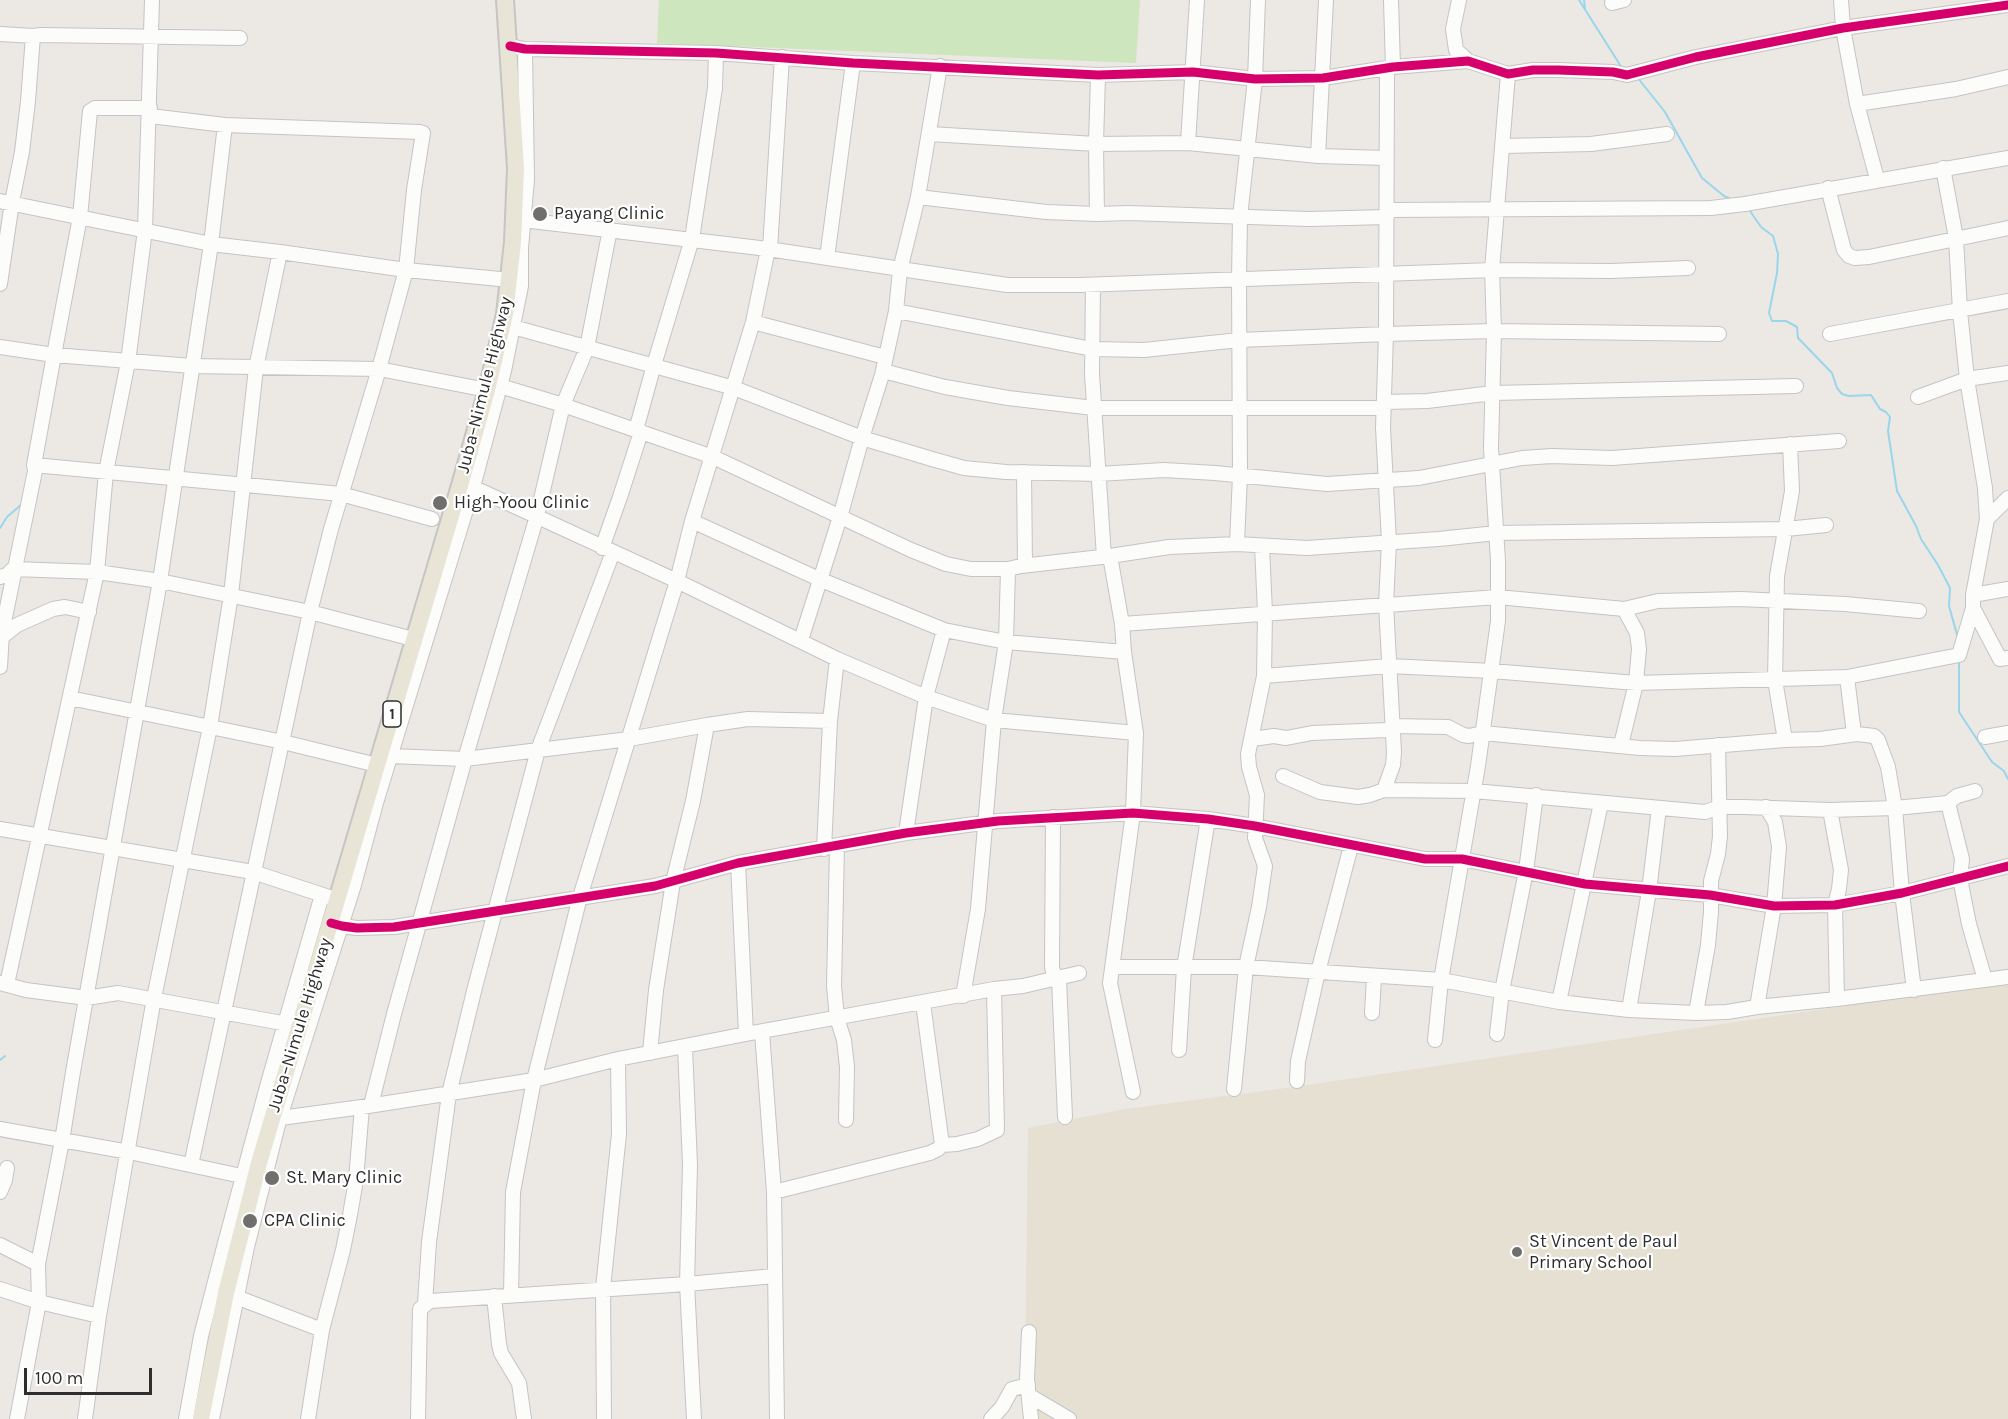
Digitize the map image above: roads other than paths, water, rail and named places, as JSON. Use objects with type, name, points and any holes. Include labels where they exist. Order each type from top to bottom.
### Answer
[{"type":"main road","name":"Juba–Nimule Highway","points":[[201,1419],[209,1338],[232,1296],[249,1178],[276,1118],[293,1025],[337,924],[330,897],[384,761],[413,639],[467,484],[494,388],[510,280],[516,168],[510,92],[517,48],[505,0]]},
{"type":"street","points":[[152,0],[146,230],[128,362],[106,472],[97,572],[3,983],[26,990],[87,998],[118,993],[154,998],[293,1025]]},
{"type":"street","points":[[1188,143],[1197,0]]},
{"type":"street","points":[[1237,544],[1240,217],[1255,79],[1258,0]]},
{"type":"street","points":[[1318,156],[1326,0]]},
{"type":"street","points":[[1384,790],[1393,765],[1386,604],[1389,542],[1383,428],[1386,334],[1386,158],[1391,0]]},
{"type":"street","points":[[1459,0],[1453,29],[1456,50],[1468,62]]},
{"type":"street","points":[[1841,0],[1843,28],[1857,104],[1877,179]]},
{"type":"street","points":[[494,388],[513,327],[521,286],[527,180],[517,48],[716,53],[853,63],[1098,75],[1193,72],[1255,79],[1323,78],[1390,68],[1468,62],[1508,74],[1533,70],[1558,70],[1613,72],[1626,75],[1696,57],[1843,28],[2008,5]]},
{"type":"street","points":[[0,34],[240,38]]},
{"type":"street","points":[[0,284],[6,202],[22,152],[33,36]]},
{"type":"street","points":[[425,1304],[429,1242],[449,1094],[538,750],[607,550],[654,365],[692,239],[715,88],[716,53]]},
{"type":"street","points":[[511,1295],[513,1192],[534,1080],[580,897],[734,388],[753,322],[769,249],[782,57]]},
{"type":"street","points":[[827,258],[853,63]]},
{"type":"street","points":[[801,640],[883,371],[896,311],[900,270],[918,197],[930,134],[940,66]]},
{"type":"street","points":[[1435,1040],[1441,980],[1474,791],[1498,621],[1491,448],[1494,331],[1492,270],[1508,74]]},
{"type":"street","points":[[1097,214],[1098,75]]},
{"type":"street","points":[[1857,104],[1956,89],[2008,77]]},
{"type":"street","points":[[0,667],[1,632],[34,471],[80,217],[90,111],[95,108],[150,112],[225,125],[422,133],[406,270],[341,494],[310,612],[191,1165]]},
{"type":"street","points":[[17,1419],[39,1302],[38,1264],[63,1141],[160,581],[211,244],[225,125]]},
{"type":"street","points":[[930,134],[1096,144],[1188,143],[1318,156],[1386,158]]},
{"type":"street","points":[[1503,146],[1591,144],[1667,134]]},
{"type":"street","points":[[918,197],[1046,212],[1309,219],[1497,208],[1711,208],[2008,158]]},
{"type":"street","points":[[1264,676],[1389,666],[1492,671],[1636,683],[1775,680],[1847,677],[1959,655],[1973,601],[1987,519],[1985,488],[1967,379],[1956,238],[1943,168]]},
{"type":"street","points":[[1828,188],[1841,242],[1849,256],[1869,257],[2008,228]]},
{"type":"street","points":[[6,202],[211,244],[406,270],[510,280]]},
{"type":"street","points":[[523,220],[769,249],[1007,285],[1093,285],[1492,270],[1611,271],[1688,268]]},
{"type":"street","points":[[308,1419],[322,1330],[350,1215],[367,1106],[465,759],[537,516],[563,405],[587,348],[610,229]]},
{"type":"street","points":[[86,1419],[99,1316],[154,998],[210,727],[231,595],[256,368],[280,252]]},
{"type":"street","points":[[1093,285],[1092,349],[1099,474],[1107,556],[1122,624],[1136,733],[1133,813],[1110,983],[1133,1092]]},
{"type":"street","points":[[1830,334],[2008,301]]},
{"type":"street","points":[[896,311],[1092,349],[1143,350],[1239,340],[1494,331],[1719,334]]},
{"type":"street","points":[[753,322],[885,357]]},
{"type":"street","points":[[513,327],[734,388],[862,438],[964,468],[1099,474],[1164,470],[1327,484],[1386,482],[1447,474],[1532,458],[1612,458],[1839,441]]},
{"type":"street","points":[[0,347],[54,355],[192,366],[379,369],[494,388],[563,405],[713,457],[946,564],[971,569],[1008,569],[1169,547],[1237,544],[1307,548],[1496,533],[1786,529],[1826,525]]},
{"type":"street","points":[[883,371],[945,387],[1094,408],[1384,405],[1493,393],[1796,386]]},
{"type":"street","points":[[1918,397],[1967,379],[2008,373]]},
{"type":"street","points":[[1785,740],[1775,680],[1780,553],[1792,491],[1790,444]]},
{"type":"street","points":[[34,465],[341,494],[432,519]]},
{"type":"street","points":[[1024,472],[1025,565]]},
{"type":"street","points":[[212,1419],[232,1296],[247,1247],[276,1118],[337,924],[467,484],[677,581],[837,659],[926,697],[994,720],[1136,733]]},
{"type":"street","points":[[1987,519],[2008,498]]},
{"type":"street","points":[[692,521],[819,579],[944,630],[1006,642],[1124,652]]},
{"type":"street","points":[[1234,1089],[1246,967],[1259,907],[1264,866],[1256,841],[1257,795],[1249,767],[1248,754],[1264,676],[1265,613],[1262,546]]},
{"type":"street","points":[[0,577],[7,575],[13,569],[97,572],[160,581],[310,612],[413,639]]},
{"type":"street","points":[[963,996],[978,909],[994,720],[1006,642],[1008,569]]},
{"type":"street","points":[[1973,601],[2008,589]]},
{"type":"street","points":[[1122,624],[1498,597],[1624,609],[1658,601],[1777,600],[1919,611]]},
{"type":"street","points":[[1973,601],[2000,659],[2008,658]]},
{"type":"street","points":[[1,632],[53,609],[65,607],[89,612]]},
{"type":"street","points":[[1621,746],[1636,683],[1639,642],[1637,633],[1624,609]]},
{"type":"street","points":[[906,833],[926,697],[944,630]]},
{"type":"street","points":[[837,659],[830,721],[830,848],[834,986],[837,1018],[844,1040],[847,1067],[846,1120]]},
{"type":"street","points":[[1847,677],[1854,734]]},
{"type":"street","points":[[70,698],[384,761],[465,759],[629,739],[747,719],[830,721]]},
{"type":"street","points":[[650,1053],[657,990],[674,882],[693,801],[707,725]]},
{"type":"street","points":[[1252,739],[1274,736],[1286,738],[1312,733],[1387,730],[1393,726],[1448,727],[1469,736],[1483,733],[1675,749],[1869,734],[1878,740],[1888,767],[1895,808],[1902,893],[1914,990]]},
{"type":"street","points":[[1984,737],[2008,733]]},
{"type":"street","points":[[1696,1013],[1708,945],[1710,895],[1720,836],[1718,745]]},
{"type":"street","points":[[1282,776],[1310,789],[1358,797],[1384,790],[1474,791],[1705,812],[1720,807],[1830,810],[1895,808],[1948,803],[1957,796],[1974,791]]},
{"type":"street","points":[[1497,1034],[1502,991],[1526,872],[1536,795]]},
{"type":"street","points":[[1559,1002],[1601,803]]},
{"type":"street","points":[[1948,803],[1962,859],[1960,879],[1969,924],[1985,980]]},
{"type":"street","points":[[1757,1007],[1774,906],[1779,847],[1775,822],[1766,807]]},
{"type":"street","points":[[1629,1010],[1649,891],[1659,808]]},
{"type":"street","points":[[1830,810],[1841,870],[1835,905],[1837,999]]},
{"type":"street","points":[[337,924],[382,928],[495,913],[674,882],[738,863],[906,833],[985,822],[1133,813],[1208,819],[1255,826],[1425,859],[1462,859],[1585,884],[1710,895],[1774,906],[1835,905],[1902,893],[2008,866]]},
{"type":"street","points":[[1053,818],[1052,966],[1053,972],[1059,979],[1065,1118]]},
{"type":"street","points":[[1179,1050],[1184,968],[1208,819]]},
{"type":"street","points":[[0,829],[253,872],[330,897],[293,1025],[267,1083],[249,1178],[186,1419]]},
{"type":"street","points":[[1297,1081],[1298,1061],[1318,972],[1351,846]]},
{"type":"street","points":[[738,863],[746,1034]]},
{"type":"street","points":[[1113,967],[1246,967],[1441,980],[1559,1002],[1629,1010],[1696,1013],[1727,1012],[2008,977]]},
{"type":"street","points":[[276,1118],[534,1080],[618,1059],[1059,979],[1080,973]]},
{"type":"street","points":[[1372,1013],[1374,977]]},
{"type":"street","points":[[942,1144],[957,1144],[978,1139],[997,1130],[994,989]]},
{"type":"street","points":[[774,1192],[930,1153],[942,1144],[923,1003]]},
{"type":"street","points":[[762,1032],[774,1192],[777,1419]]},
{"type":"street","points":[[685,1047],[690,1165],[687,1284],[694,1419]]},
{"type":"street","points":[[604,1419],[603,1288],[619,1134],[618,1059]]},
{"type":"street","points":[[0,1129],[129,1152],[249,1178]]},
{"type":"street","points":[[0,1192],[7,1168]]},
{"type":"street","points":[[0,1245],[38,1264]]},
{"type":"street","points":[[418,1419],[420,1309],[430,1301],[774,1276]]},
{"type":"street","points":[[0,1289],[39,1302],[99,1316]]},
{"type":"street","points":[[232,1296],[322,1330]]},
{"type":"street","points":[[494,1296],[501,1353],[519,1383],[524,1419]]},
{"type":"street","points":[[1029,1332],[1031,1419]]},
{"type":"street","points":[[991,1419],[1002,1407],[1012,1389],[1029,1390],[1069,1419]]},
{"type":"waterway","points":[[1579,0],[1622,68]]},
{"type":"waterway","points":[[1584,0],[1585,9]]},
{"type":"waterway","points":[[1637,77],[1665,112],[1702,178],[1724,196],[1733,200]]},
{"type":"waterway","points":[[1748,208],[1761,227],[1773,236],[1778,254],[1777,273],[1769,313],[1772,321],[1786,321],[1797,327],[1798,338],[1832,373],[1837,388],[1842,394],[1871,395],[1880,409],[1890,417],[1888,431],[1897,491],[1921,539],[1950,588],[1949,606],[1958,638]]},
{"type":"waterway","points":[[0,528],[7,517],[22,504]]},
{"type":"waterway","points":[[1959,661],[1959,712],[1992,762],[2004,771],[2008,779]]},
{"type":"waterway","points":[[0,1060],[5,1056]]},
{"type":"place","name":"Payang Clinic","points":[[540,214]]},
{"type":"place","name":"High-Yoou Clinic","points":[[440,503]]},
{"type":"place","name":"St. Mary Clinic","points":[[272,1178]]},
{"type":"place","name":"CPA Clinic","points":[[250,1221]]},
{"type":"place","name":"St Vincent de Paul Primary School","points":[[1517,1252]]}]
